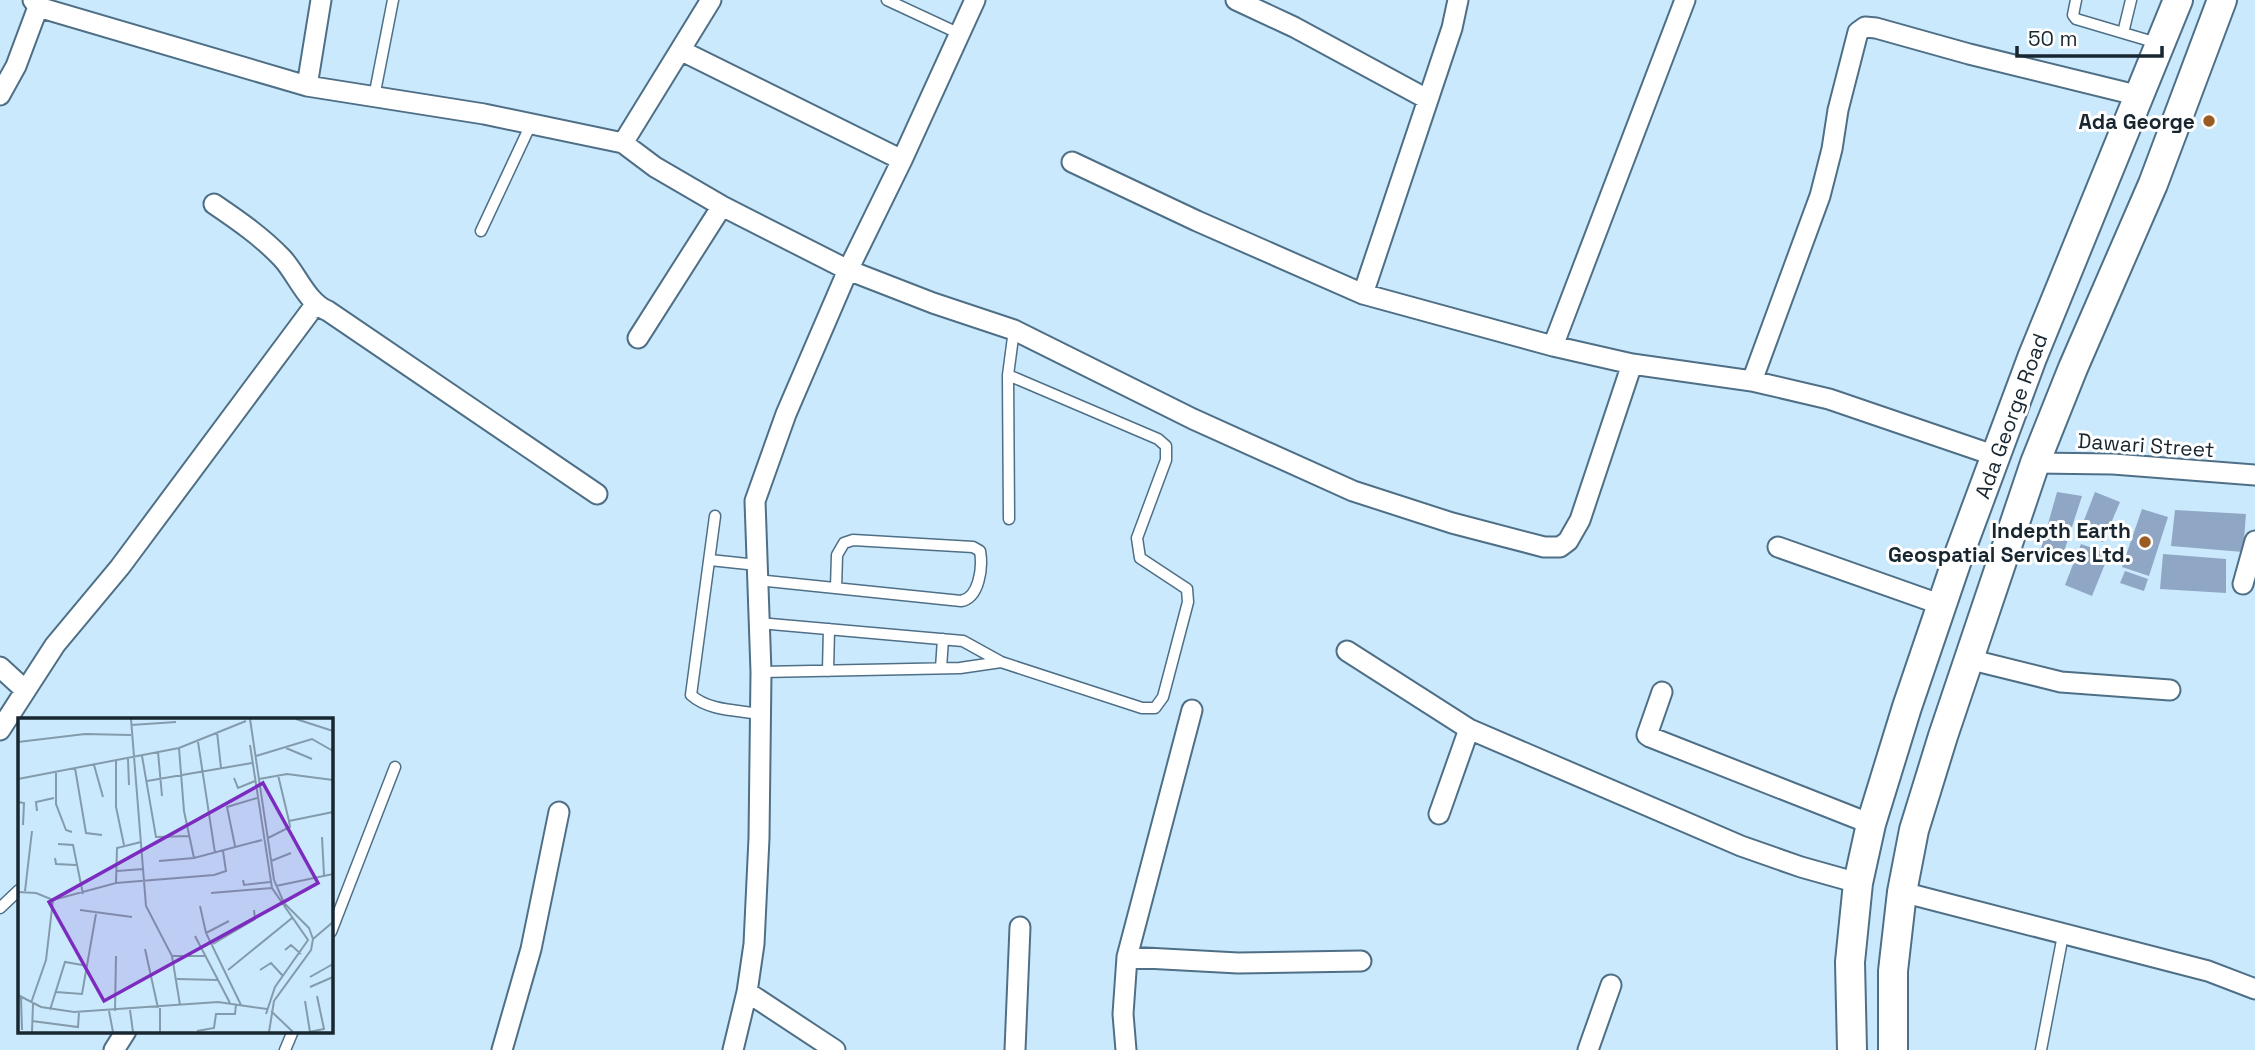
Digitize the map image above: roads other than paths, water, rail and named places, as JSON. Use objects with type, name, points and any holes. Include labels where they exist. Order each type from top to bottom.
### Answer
[{"type":"main road","name":"Ada George Road","points":[[1852,1050],[1850,962],[1858,883],[1871,824],[1907,707],[2032,358],[2178,0]]},
{"type":"main road","name":"Ada George Road","points":[[1893,1050],[1893,971],[1902,892],[1914,830],[1968,659],[2035,463],[2153,184],[2222,0]]},
{"type":"street","points":[[307,86],[321,0]]},
{"type":"street","points":[[623,143],[711,0]]},
{"type":"street","points":[[733,1050],[747,992],[754,944],[759,838],[761,672],[755,501],[786,414],[848,270],[975,0]]},
{"type":"street","points":[[1236,0],[1294,27],[1427,99]]},
{"type":"street","points":[[1363,294],[1452,28],[1458,0]]},
{"type":"street","points":[[1553,346],[1685,0]]},
{"type":"street","points":[[0,95],[16,66],[35,3],[307,86],[531,124],[623,143],[655,167],[722,206],[848,270],[933,303],[1014,330],[1193,419],[1353,491],[1452,523],[1544,547],[1560,547],[1568,541],[1580,520],[1632,364]]},
{"type":"street","points":[[1752,381],[1820,196],[1858,32],[1865,27],[1876,28],[2140,96]]},
{"type":"street","points":[[682,51],[902,160]]},
{"type":"street","points":[[1072,162],[1196,221],[1363,294],[1553,346],[1632,364],[1752,381],[1829,399],[1996,456]]},
{"type":"street","points":[[214,204],[254,230],[284,261],[318,307],[426,375],[597,494]]},
{"type":"street","points":[[638,338],[722,206]]},
{"type":"street","points":[[0,730],[55,645],[120,567],[312,309],[318,307]]},
{"type":"street","name":"Dawari Street","points":[[2035,463],[2113,464],[2255,475]]},
{"type":"street","points":[[2243,583],[2255,541]]},
{"type":"street","points":[[1778,547],[1942,606]]},
{"type":"street","points":[[1347,651],[1469,729],[1741,846],[1858,883]]},
{"type":"street","points":[[1968,659],[2061,682],[2170,690]]},
{"type":"street","points":[[0,667],[25,690]]},
{"type":"street","points":[[1662,692],[1647,735],[1650,737],[1871,824]]},
{"type":"street","points":[[1126,1050],[1123,1014],[1127,957],[1192,710]]},
{"type":"street","points":[[1439,814],[1469,729]]},
{"type":"street","points":[[502,1050],[531,949],[559,812]]},
{"type":"street","points":[[1902,892],[2208,971],[2255,989]]},
{"type":"street","points":[[1015,1050],[1020,926]]},
{"type":"street","points":[[1127,957],[1238,963],[1361,961]]},
{"type":"street","points":[[1588,1050],[1611,985]]},
{"type":"street","points":[[747,992],[835,1050]]},
{"type":"street","points":[[114,1050],[125,1032]]},
{"type":"lane","points":[[374,97],[393,0]]},
{"type":"lane","points":[[887,0],[960,34]]},
{"type":"lane","points":[[2076,0],[2073,15],[2076,19],[2161,44]]},
{"type":"lane","points":[[2123,33],[2131,0]]},
{"type":"lane","points":[[481,231],[531,124]]},
{"type":"lane","points":[[1009,519],[1008,375],[1014,330]]},
{"type":"lane","points":[[759,623],[963,641],[1001,662],[1142,708],[1154,708],[1163,697],[1188,602],[1186,589],[1140,558],[1137,538],[1166,460],[1166,446],[1158,439],[1008,375]]},
{"type":"lane","points":[[715,516],[691,695],[699,702],[712,706],[760,714]]},
{"type":"lane","points":[[710,560],[757,573],[836,588],[961,601],[969,600],[975,594],[980,551],[973,547],[853,540],[844,543],[837,555],[836,588]]},
{"type":"lane","points":[[828,671],[829,629]]},
{"type":"lane","points":[[941,668],[943,639]]},
{"type":"lane","points":[[761,672],[960,668],[1001,662]]},
{"type":"lane","points":[[332,929],[395,767]]},
{"type":"lane","points":[[0,908],[18,891]]},
{"type":"lane","points":[[2041,1050],[2063,935]]},
{"type":"lane","points":[[285,1050],[293,1032]]},
{"type":"place","name":"Ada George","points":[[2209,121]]},
{"type":"place","name":"Indepth Earth Geospatial Services Ltd.","points":[[2145,542]]}]
